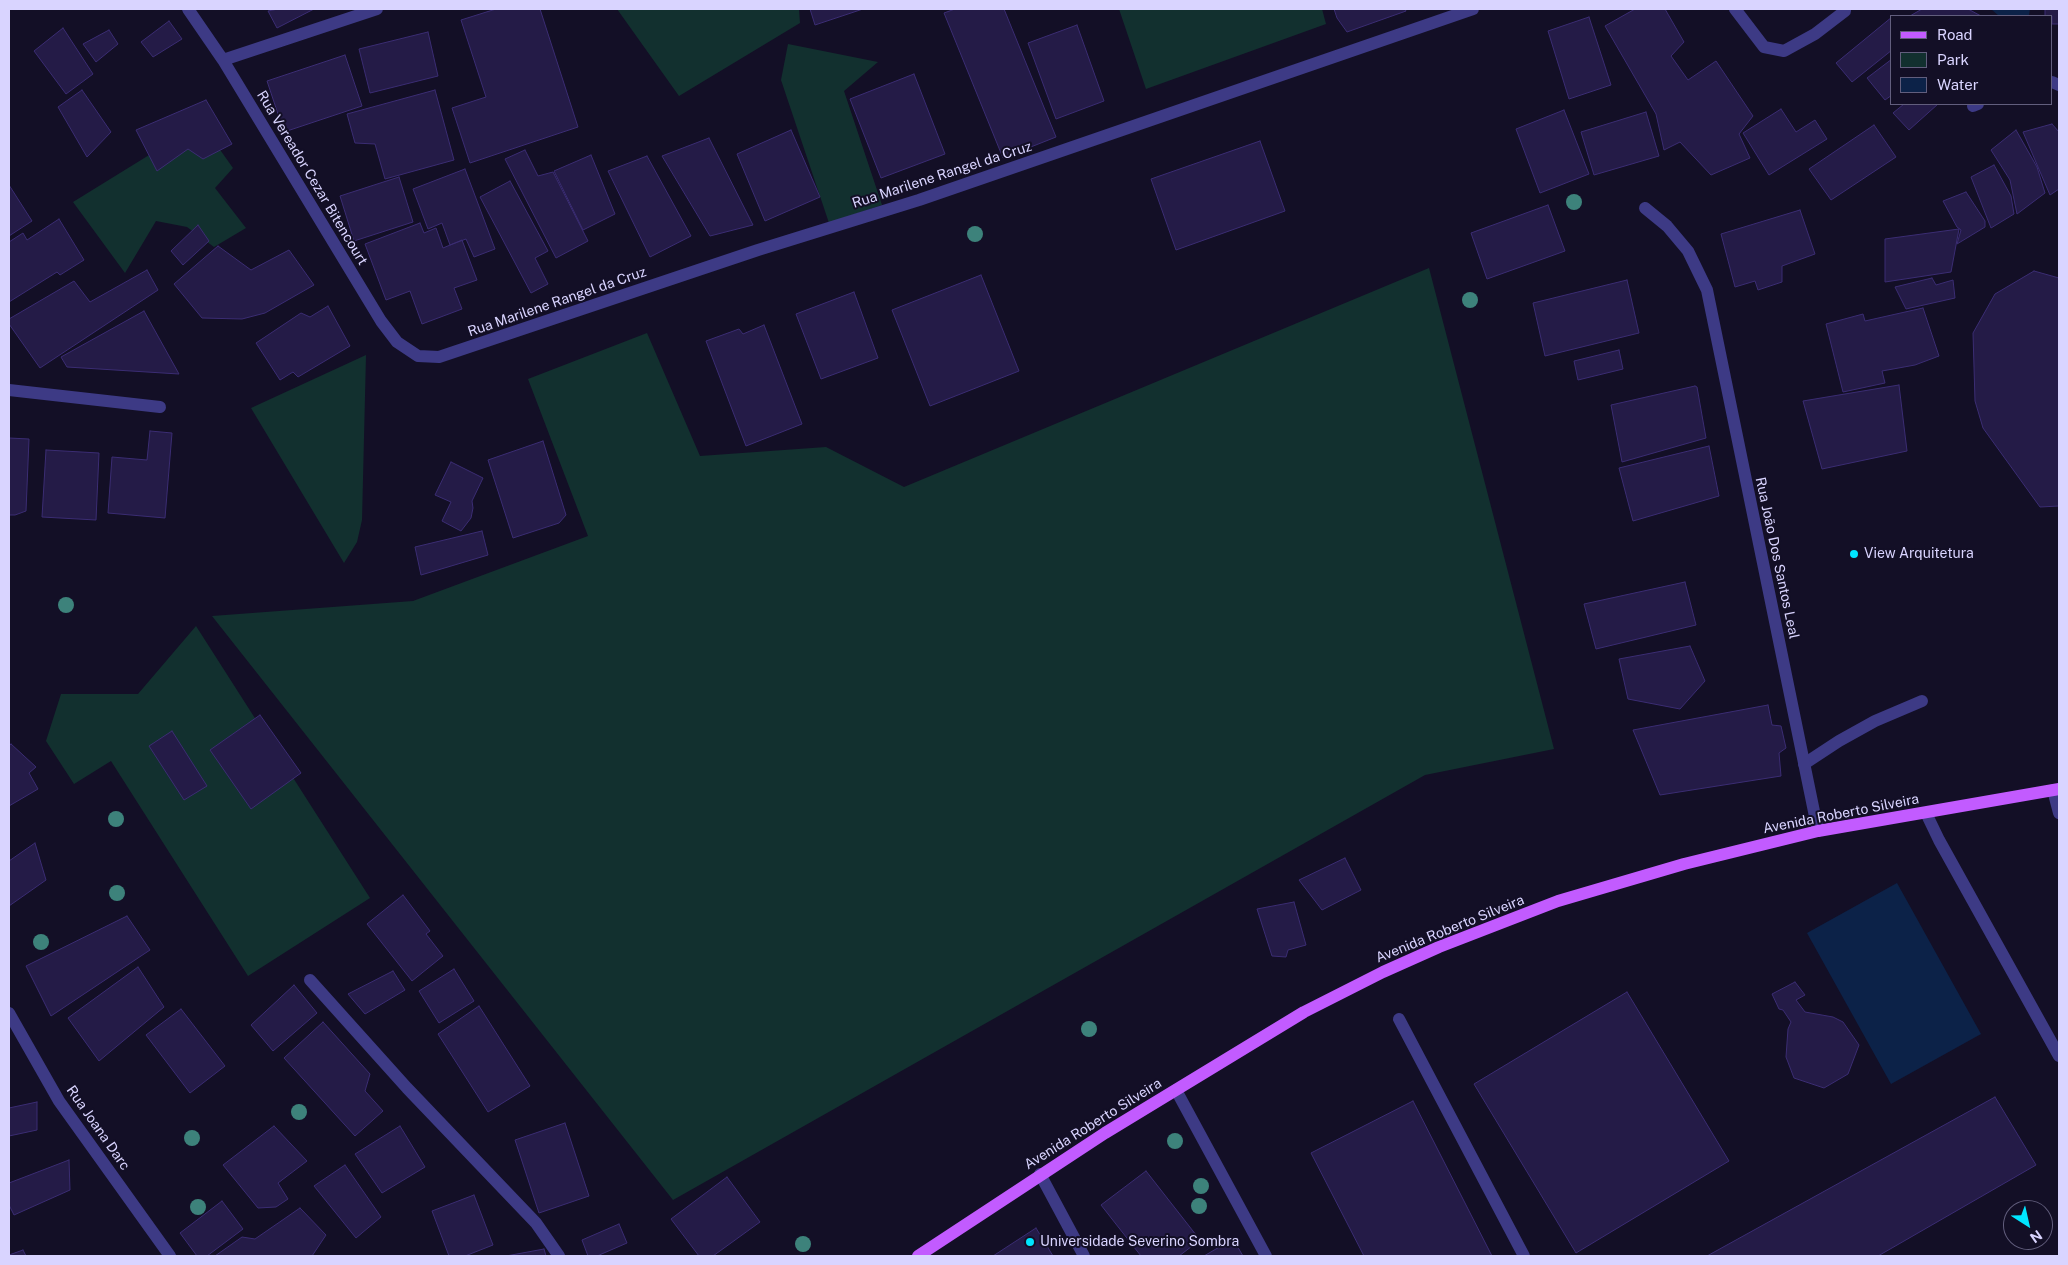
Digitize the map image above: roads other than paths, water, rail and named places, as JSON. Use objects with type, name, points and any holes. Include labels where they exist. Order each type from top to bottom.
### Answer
[{"type":"main road","name":"Avenida Roberto Silveira","points":[[918,1256],[1040,1174],[1304,1012],[1439,946],[1541,907],[1684,864],[1818,831],[2056,790]]},
{"type":"street","name":"Rua Vereador Cezar Bitencourt","points":[[188,9],[223,60],[381,321],[397,342],[418,356]]},
{"type":"street","points":[[223,60],[377,9]]},
{"type":"street","name":"Rua Marilene Rangel da Cruz","points":[[418,356],[439,357],[459,352],[577,310],[758,250],[919,200],[1473,9]]},
{"type":"street","points":[[1735,9],[1764,47],[1784,51],[1815,34],[1845,11],[1845,9]]},
{"type":"street","name":"Rua João Dos Santos Leal","points":[[1645,208],[1667,226],[1688,251],[1707,290],[1818,831]]},
{"type":"street","points":[[9,390],[160,407]]},
{"type":"street","points":[[1804,764],[1875,720],[1922,701]]},
{"type":"street","points":[[2056,790],[2059,813]]},
{"type":"street","points":[[1926,813],[1939,840],[2059,1056]]},
{"type":"street","points":[[310,980],[407,1088],[536,1223],[559,1256]]},
{"type":"street","name":"Rua Joana Darc","points":[[9,1013],[59,1101],[170,1256]]},
{"type":"street","points":[[1399,1020],[1524,1256]]},
{"type":"street","points":[[1176,1090],[1266,1256]]},
{"type":"street","points":[[1040,1174],[1084,1256]]},
{"type":"water","points":[[1991,9],[2030,9],[2029,15],[1998,15]]},
{"type":"water","points":[[1897,883],[1981,1034],[1891,1084],[1807,933]]},
{"type":"place","name":"View Arquitetura","points":[[1854,554]]},
{"type":"place","name":"Universidade Severino Sombra","points":[[1030,1242]]}]
